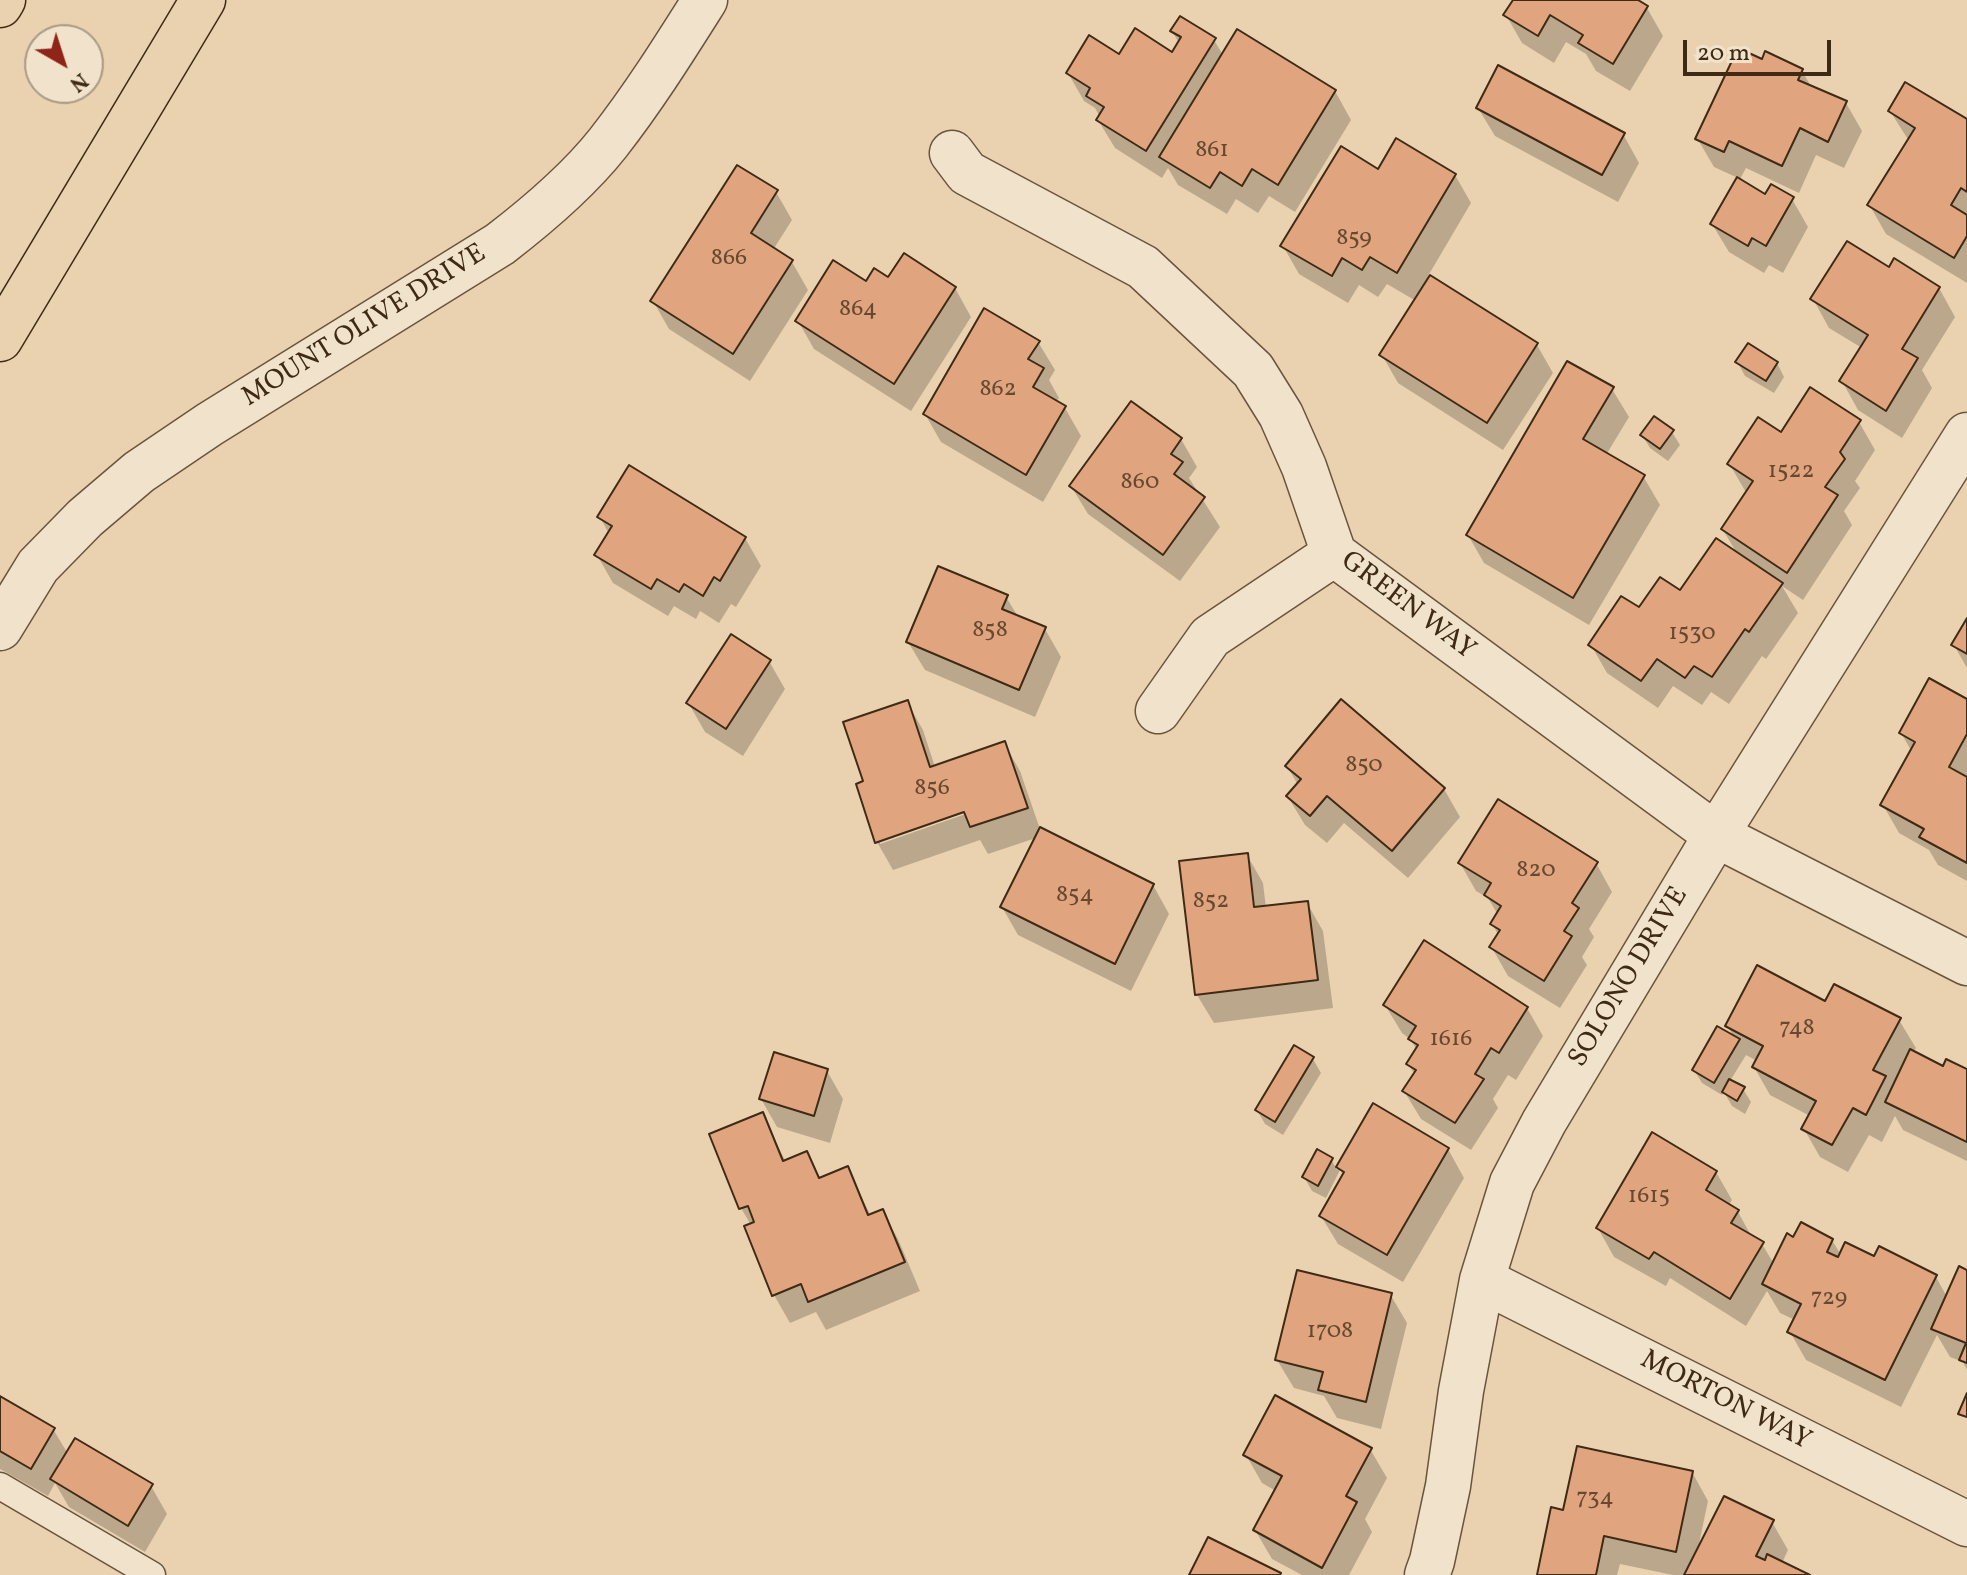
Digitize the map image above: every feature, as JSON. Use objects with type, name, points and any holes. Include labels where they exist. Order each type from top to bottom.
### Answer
[{"type":"highway","points":[[0,339],[203,0]]},
{"type":"street","name":"MOUNT OLIVE DRIVE","points":[[0,628],[38,566],[85,518],[139,472],[210,424],[500,244],[543,210],[606,145],[666,63],[705,0]]},
{"type":"street","name":"GREEN WAY","points":[[952,153],[967,173],[1143,267],[1253,370],[1281,415],[1304,467],[1334,554],[1716,835],[1967,963]]},
{"type":"street","name":"SOLONO DRIVE","points":[[1427,1575],[1448,1486],[1461,1391],[1482,1280],[1512,1183],[1716,835],[1967,435]]},
{"type":"street","points":[[1158,711],[1210,637],[1334,554]]},
{"type":"street","name":"MORTON WAY","points":[[1482,1280],[1967,1524]]},
{"type":"lane","points":[[0,1486],[152,1575]]},
{"type":"building","points":[[1513,0],[1638,0],[1648,6],[1613,64],[1578,43],[1583,35],[1550,15],[1538,36],[1503,15]]},
{"type":"building","points":[[1180,16],[1216,38],[1146,151],[1096,120],[1104,107],[1086,96],[1090,88],[1066,73],[1089,35],[1119,54],[1135,28],[1172,52],[1181,37],[1170,31]]},
{"type":"building","points":[[1237,29],[1336,90],[1278,185],[1252,169],[1242,186],[1220,172],[1210,188],[1159,157]]},
{"type":"building","points":[[1738,48],[1762,59],[1765,51],[1803,69],[1798,80],[1847,101],[1828,142],[1800,128],[1782,166],[1729,141],[1724,152],[1695,139]]},
{"type":"building","points":[[1498,65],[1625,133],[1602,175],[1476,108]]},
{"type":"building","points":[[1905,82],[1967,119],[1967,192],[1961,188],[1951,205],[1967,215],[1967,236],[1954,258],[1867,205],[1915,128],[1888,111]]},
{"type":"building","points":[[1396,138],[1456,174],[1397,273],[1370,257],[1362,270],[1342,258],[1332,276],[1280,246],[1341,146],[1378,169]]},
{"type":"building","points":[[737,165],[778,190],[751,233],[793,260],[733,354],[650,301]]},
{"type":"building","points":[[1737,177],[1765,194],[1771,184],[1794,197],[1766,246],[1752,238],[1748,246],[1710,224]]},
{"type":"building","points":[[1847,241],[1889,267],[1894,258],[1940,287],[1902,349],[1918,358],[1886,411],[1839,381],[1868,335],[1810,299]]},
{"type":"building","points":[[904,253],[956,287],[894,384],[795,321],[833,260],[866,281],[874,268],[888,277]]},
{"type":"building","points":[[1430,275],[1538,343],[1487,423],[1379,355]]},
{"type":"building","points":[[984,308],[1040,341],[1028,359],[1044,368],[1033,387],[1066,406],[1026,475],[923,414]]},
{"type":"building","points":[[1748,343],[1778,362],[1766,381],[1735,362]]},
{"type":"building","points":[[1567,361],[1614,387],[1583,439],[1645,475],[1573,598],[1466,535]]},
{"type":"building","points":[[1810,387],[1861,420],[1840,452],[1845,459],[1825,487],[1838,495],[1787,573],[1721,529],[1753,481],[1727,464],[1758,417],[1781,432]]},
{"type":"building","points":[[1131,401],[1182,438],[1171,454],[1183,462],[1174,474],[1205,497],[1163,555],[1069,486]]},
{"type":"building","points":[[1654,416],[1674,430],[1660,449],[1640,435]]},
{"type":"building","points":[[629,465],[746,537],[720,581],[714,577],[703,596],[684,584],[679,592],[657,579],[651,589],[594,555],[612,526],[597,517]]},
{"type":"building","points":[[1716,538],[1783,583],[1749,632],[1745,629],[1712,677],[1694,666],[1685,678],[1657,659],[1641,681],[1588,645],[1621,596],[1639,607],[1660,577],[1680,590]]},
{"type":"building","points":[[938,566],[1008,595],[1002,609],[1046,627],[1019,690],[906,642]]},
{"type":"building","points":[[1967,618],[1967,654],[1951,645]]},
{"type":"building","points":[[731,634],[771,660],[726,729],[686,703]]},
{"type":"building","points":[[1929,678],[1967,699],[1967,734],[1949,767],[1967,777],[1967,863],[1919,837],[1924,829],[1880,805],[1915,742],[1899,733]]},
{"type":"building","points":[[1341,699],[1445,788],[1392,851],[1327,796],[1310,816],[1286,796],[1301,779],[1285,766]]},
{"type":"building","points":[[908,700],[930,767],[1005,741],[1028,808],[970,827],[964,812],[875,843],[856,784],[863,781],[843,722]]},
{"type":"building","points":[[1498,799],[1598,862],[1572,903],[1579,908],[1564,931],[1572,936],[1544,981],[1489,947],[1500,930],[1490,924],[1501,906],[1484,895],[1491,883],[1458,863]]},
{"type":"building","points":[[1040,827],[1154,884],[1115,964],[1000,907]]},
{"type":"building","points":[[1248,853],[1254,907],[1308,901],[1318,980],[1195,995],[1179,861]]},
{"type":"building","points":[[1424,940],[1528,1007],[1499,1053],[1491,1048],[1475,1074],[1484,1079],[1455,1123],[1402,1091],[1416,1070],[1406,1064],[1418,1045],[1408,1039],[1416,1026],[1383,1005]]},
{"type":"building","points":[[1757,965],[1825,1001],[1834,984],[1901,1018],[1873,1070],[1886,1076],[1866,1115],[1853,1108],[1832,1145],[1801,1129],[1816,1101],[1752,1067],[1763,1046],[1725,1026]]},
{"type":"building","points":[[1717,1026],[1740,1039],[1714,1083],[1692,1070]]},
{"type":"building","points":[[1294,1045],[1314,1057],[1275,1122],[1255,1110]]},
{"type":"building","points":[[1910,1049],[1943,1066],[1946,1059],[1967,1069],[1967,1142],[1885,1102]]},
{"type":"building","points":[[774,1052],[828,1069],[814,1116],[759,1099]]},
{"type":"building","points":[[1729,1079],[1745,1087],[1737,1101],[1722,1092]]},
{"type":"building","points":[[1373,1103],[1449,1148],[1387,1255],[1319,1216],[1344,1172],[1336,1167]]},
{"type":"building","points":[[763,1112],[783,1161],[807,1151],[819,1178],[848,1166],[868,1215],[883,1209],[905,1262],[808,1302],[801,1284],[772,1296],[744,1226],[754,1222],[748,1206],[739,1209],[709,1134]]},
{"type":"building","points":[[1652,1132],[1717,1171],[1706,1190],[1739,1210],[1731,1223],[1764,1242],[1730,1299],[1654,1252],[1649,1259],[1596,1228]]},
{"type":"building","points":[[1317,1149],[1333,1158],[1318,1186],[1302,1177]]},
{"type":"building","points":[[1801,1222],[1833,1239],[1827,1252],[1838,1257],[1845,1242],[1874,1256],[1879,1246],[1937,1275],[1885,1380],[1787,1332],[1801,1304],[1762,1284],[1787,1233],[1793,1237]]},
{"type":"building","points":[[1959,1266],[1967,1270],[1967,1363],[1959,1360],[1966,1343],[1931,1329]]},
{"type":"building","points":[[1297,1270],[1392,1293],[1366,1402],[1318,1390],[1323,1372],[1275,1360]]},
{"type":"building","points":[[1967,1393],[1967,1417],[1958,1414]]},
{"type":"building","points":[[1275,1395],[1372,1448],[1346,1496],[1357,1502],[1322,1568],[1253,1530],[1282,1476],[1243,1455]]},
{"type":"building","points":[[0,1396],[55,1428],[31,1469],[0,1451]]},
{"type":"building","points":[[75,1438],[153,1484],[128,1526],[50,1479]]},
{"type":"building","points":[[1577,1446],[1693,1471],[1676,1552],[1604,1536],[1596,1575],[1537,1575],[1551,1507],[1563,1510]]},
{"type":"building","points":[[1724,1496],[1774,1520],[1756,1556],[1765,1560],[1767,1554],[1810,1575],[1684,1575]]},
{"type":"building","points":[[1208,1537],[1281,1573],[1280,1575],[1189,1575]]}]
